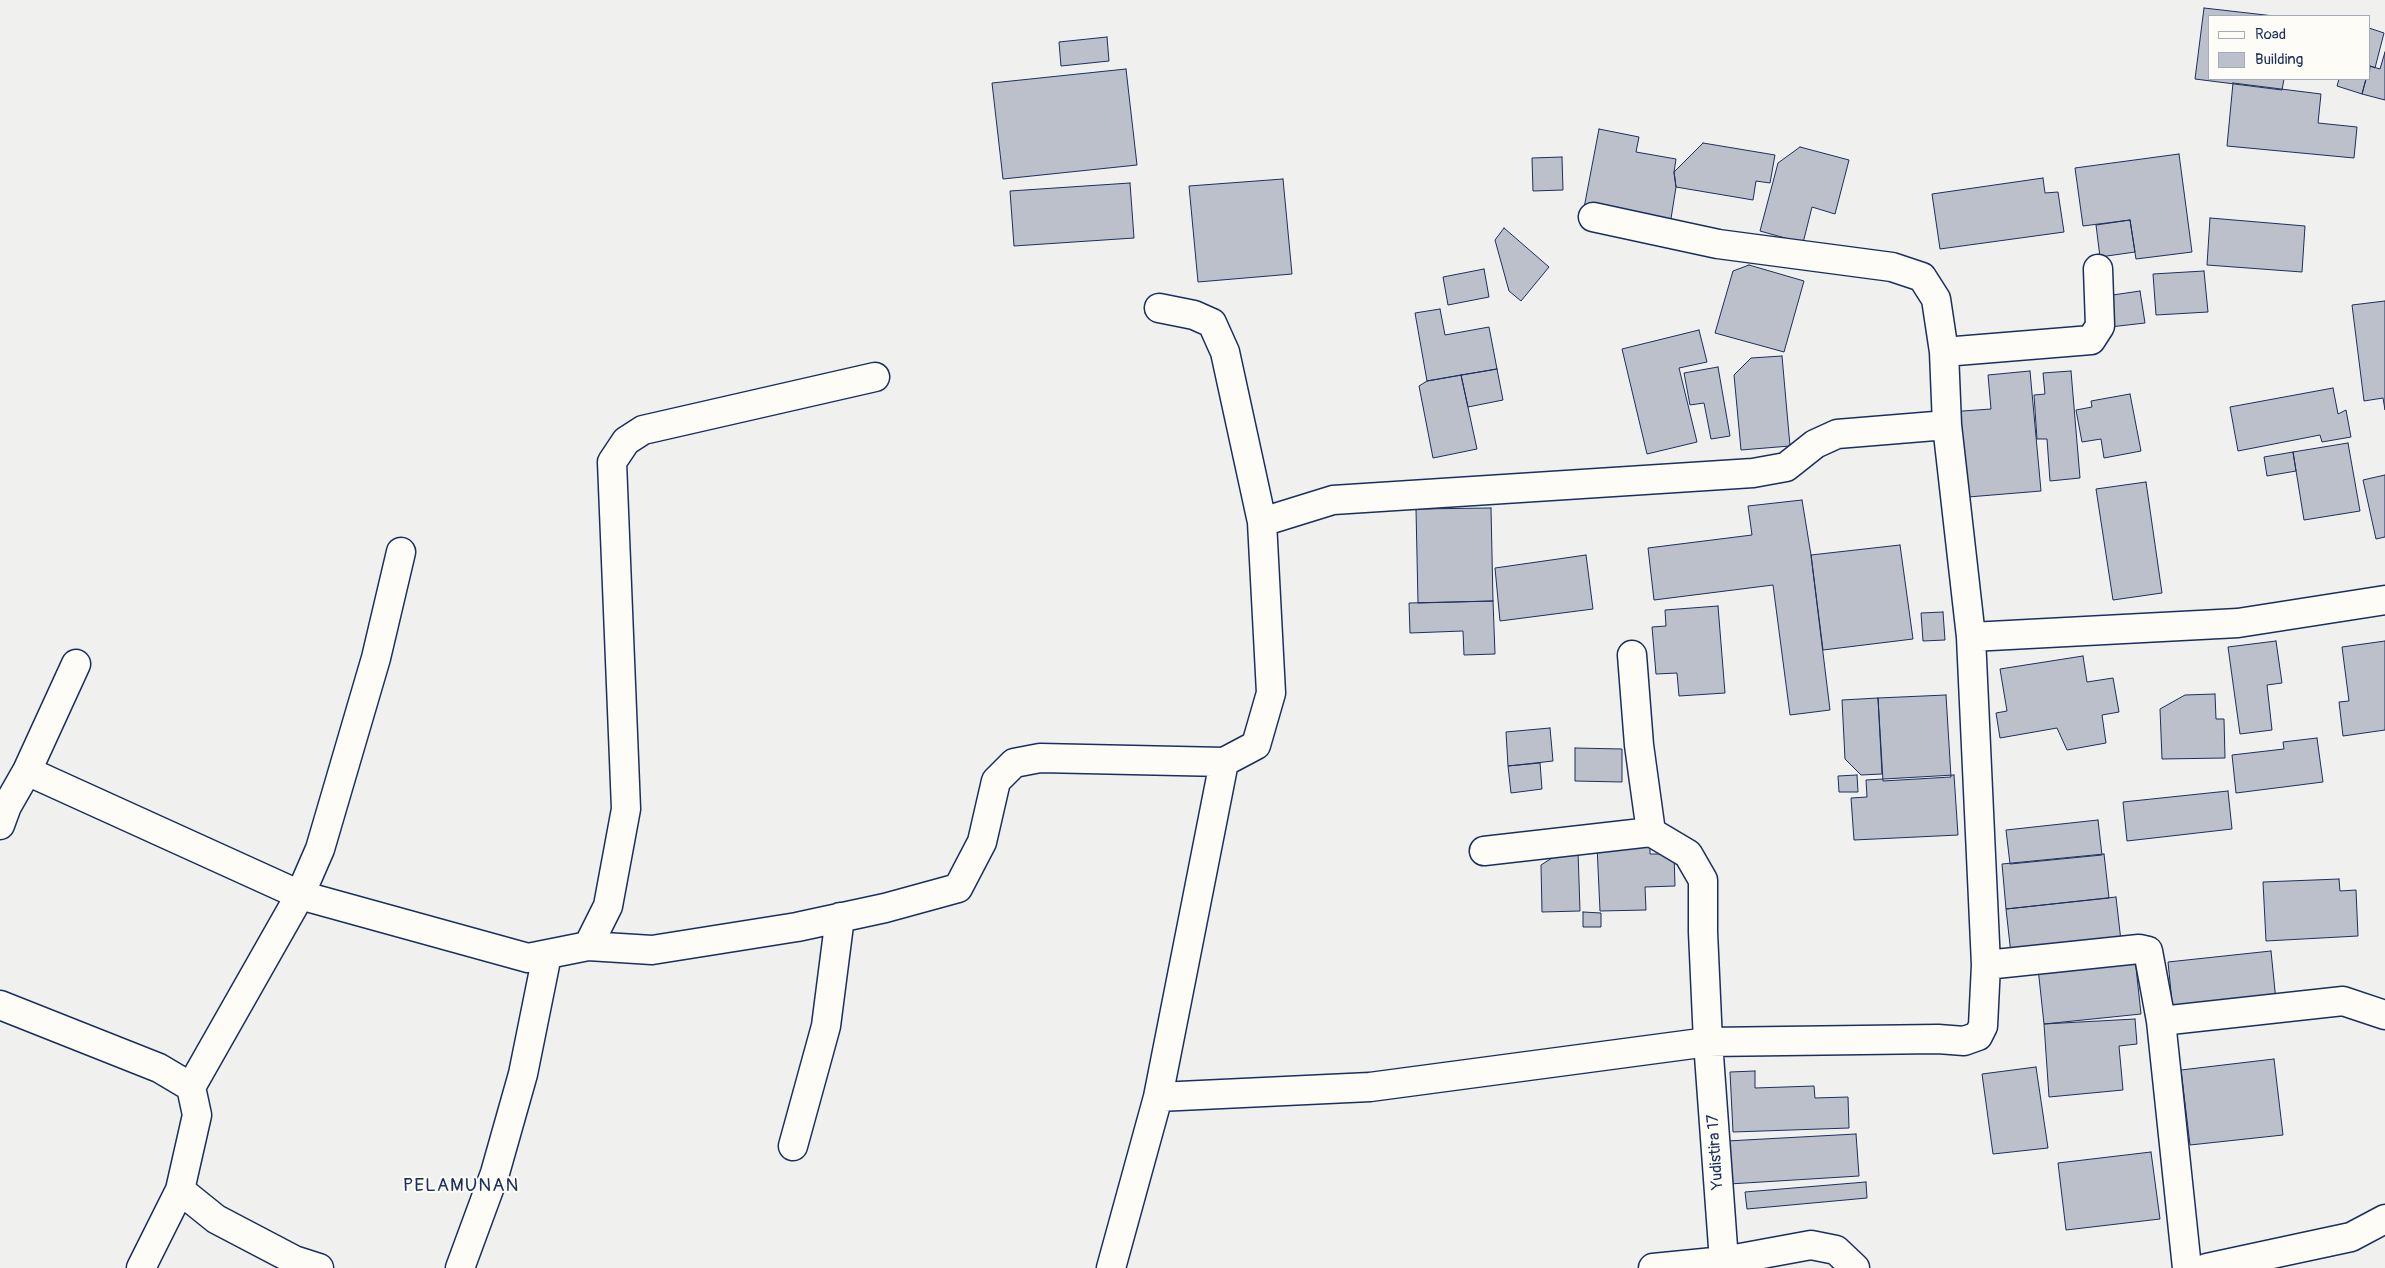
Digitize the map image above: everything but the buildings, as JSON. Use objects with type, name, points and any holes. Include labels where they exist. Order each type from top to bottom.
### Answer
[{"type":"street","points":[[1158,1097],[1370,1087],[1708,1042],[1938,1039],[1964,1041],[1978,1036],[1983,1026],[1986,965],[1971,637],[1947,425],[1944,352],[1936,299],[1922,277],[1892,267],[1718,244],[1593,217]]},
{"type":"street","points":[[1944,352],[2091,340],[2100,326],[2098,269]]},
{"type":"street","points":[[27,771],[300,895],[528,958],[588,946],[652,950],[797,927],[884,908],[958,888],[982,842],[996,781],[1014,763],[1040,758],[1224,762],[1256,745],[1271,693],[1262,522],[1225,352],[1212,323],[1194,315],[1159,308]]},
{"type":"street","points":[[588,946],[608,906],[626,809],[612,462],[626,441],[643,430],[875,377]]},
{"type":"street","points":[[1262,522],[1333,500],[1753,473],[1786,467],[1815,444],[1837,434],[1947,425]]},
{"type":"street","points":[[140,1268],[180,1190],[197,1115],[190,1087],[300,895],[320,849],[376,658],[400,552]]},
{"type":"street","points":[[1971,637],[2238,623],[2385,600]]},
{"type":"street","points":[[1484,851],[1651,832],[1639,745],[1632,655]]},
{"type":"street","points":[[0,825],[7,806],[27,771],[76,664]]},
{"type":"street","points":[[1112,1268],[1158,1097],[1224,762]]},
{"type":"street","name":"Yudistira 17","points":[[1651,832],[1688,854],[1703,880],[1703,932],[1708,1042],[1724,1261]]},
{"type":"street","points":[[793,1146],[826,1026],[840,917]]},
{"type":"street","points":[[1986,965],[2138,949],[2148,951],[2161,1021],[2187,1268]]},
{"type":"street","points":[[460,1268],[495,1173],[520,1083],[548,955]]},
{"type":"street","points":[[2161,1021],[2343,1001],[2385,1015]]},
{"type":"street","points":[[0,1005],[159,1068],[190,1087]]},
{"type":"street","points":[[180,1190],[216,1219],[294,1260],[319,1268]]},
{"type":"street","points":[[2207,1268],[2350,1237],[2385,1219]]},
{"type":"street","points":[[1653,1268],[1724,1261],[1811,1246],[1836,1250],[1855,1268]]},
{"type":"district","name":"PELAMUNAN","points":[[461,1186]]}]
